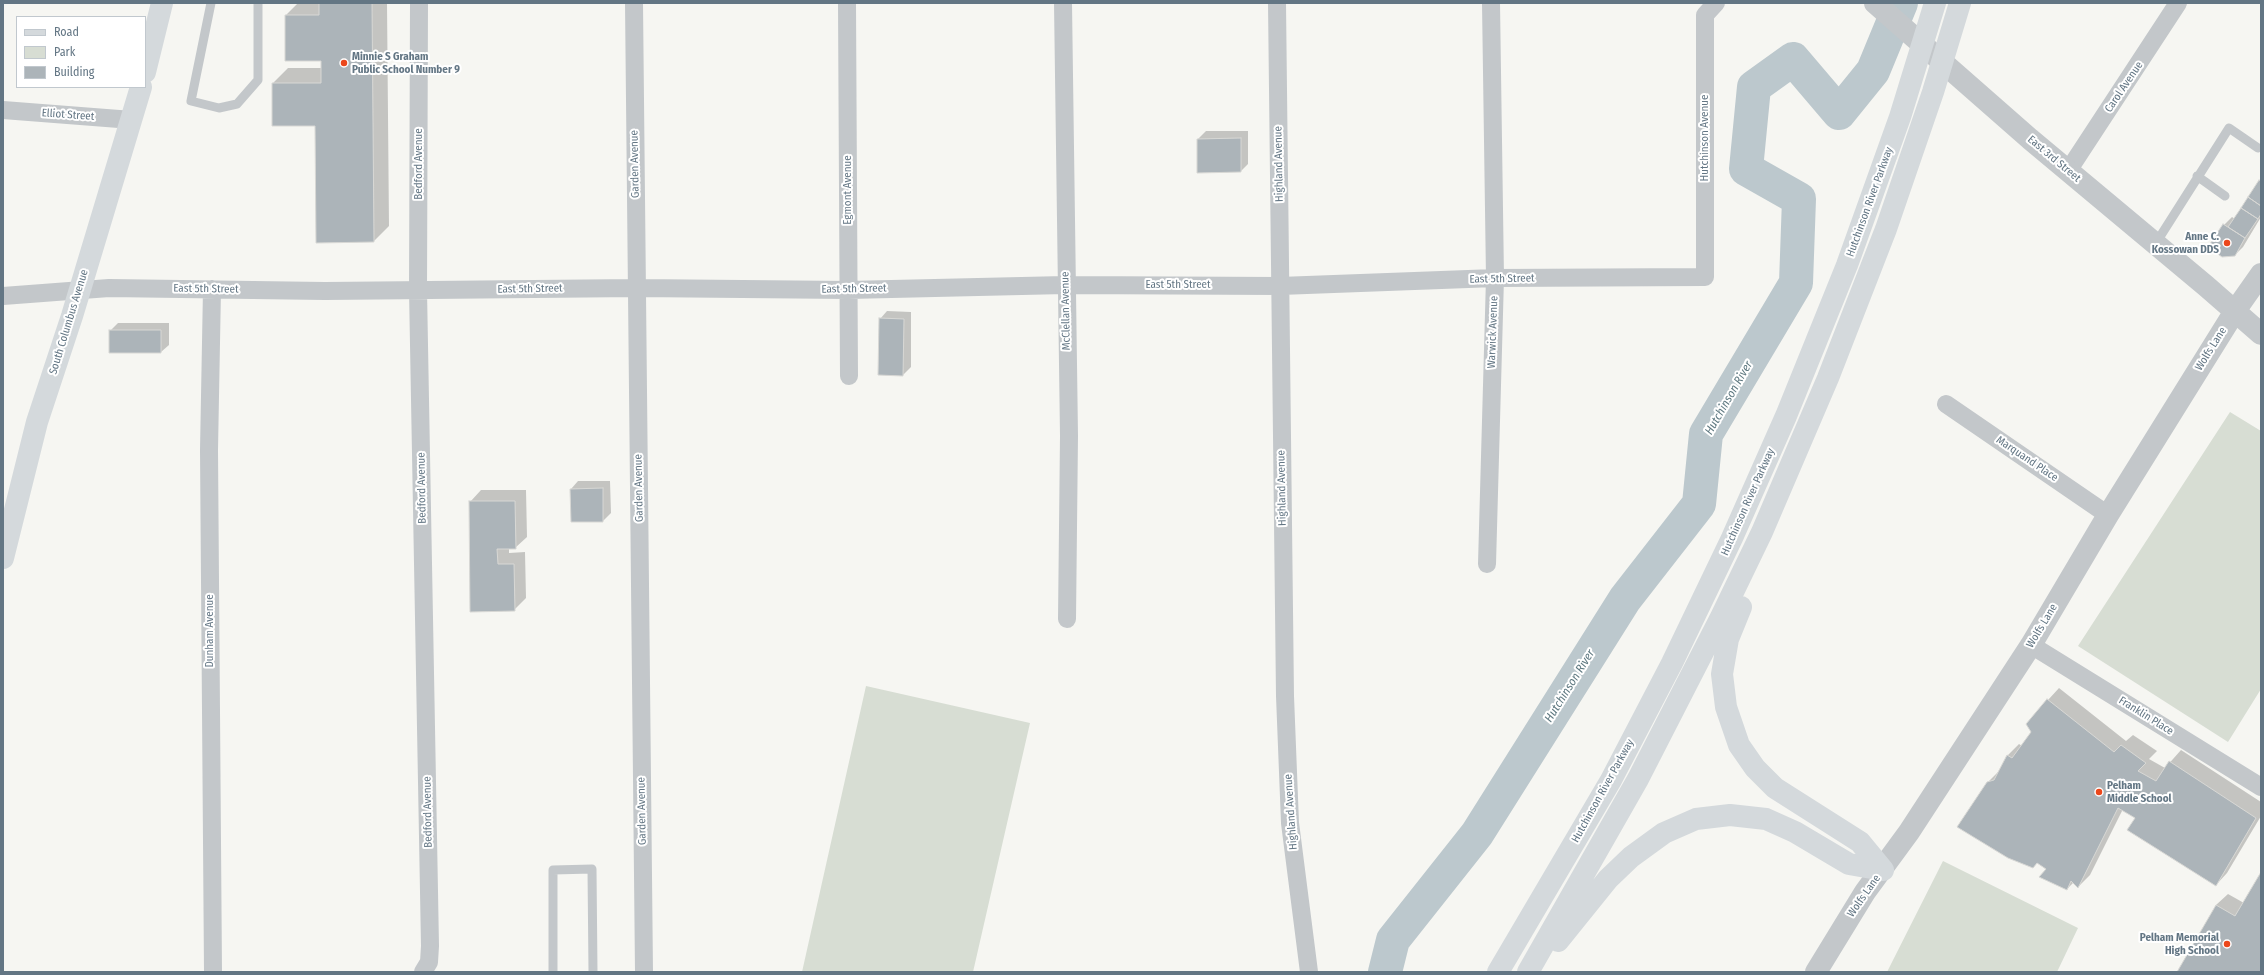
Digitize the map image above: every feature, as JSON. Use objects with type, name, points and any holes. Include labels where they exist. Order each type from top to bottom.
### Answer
[{"type":"main road","points":[[146,68],[162,3]]},
{"type":"main road","name":"Hutchinson River Parkway","points":[[1498,972],[1618,767],[1672,663],[1732,538],[1786,416],[1847,265],[1900,117],[1935,3]]},
{"type":"main road","name":"Hutchinson River Parkway","points":[[1529,972],[1642,772],[1721,617],[1762,532],[1828,378],[1884,235],[1933,92],[1960,3]]},
{"type":"main road","name":"South Columbus Avenue","points":[[3,558],[37,422],[80,289],[141,88]]},
{"type":"main road","points":[[1762,532],[1742,606],[1728,639],[1724,656],[1723,690],[1731,726],[1744,754],[1767,781],[1792,800],[1860,842],[1883,870]]},
{"type":"main road","points":[[1529,972],[1575,922],[1608,879],[1631,857],[1664,833],[1696,819],[1730,815],[1766,820],[1795,832],[1848,864],[1883,870]]},
{"type":"street","name":"Bedford Avenue","points":[[419,3],[418,290],[430,946],[429,962],[423,972]]},
{"type":"street","name":"Garden Avenue","points":[[634,3],[644,972]]},
{"type":"street","name":"Egmont Avenue","points":[[847,3],[849,376]]},
{"type":"street","name":"McClellan Avenue","points":[[1063,3],[1065,285],[1069,436],[1067,619]]},
{"type":"street","name":"Highland Avenue","points":[[1277,3],[1284,696],[1290,823],[1309,972]]},
{"type":"street","name":"Warwick Avenue","points":[[1487,564],[1495,278],[1491,3]]},
{"type":"street","name":"Hutchinson Avenue","points":[[1705,277],[1705,15],[1716,3]]},
{"type":"street","name":"East 3rd Street","points":[[1876,3],[2030,139],[2156,243],[2261,334]]},
{"type":"street","name":"Carol Avenue","points":[[2068,171],[2178,3]]},
{"type":"street","name":"Elliot Street","points":[[3,110],[132,120]]},
{"type":"street","name":"Wolfs Lane","points":[[1816,972],[1865,892],[1883,870],[2031,644],[2108,515],[2235,312],[2261,274]]},
{"type":"street","name":"East 5th Street","points":[[3,296],[80,289],[418,290],[637,288],[848,290],[1065,285],[1280,286],[1495,278],[1705,277]]},
{"type":"street","name":"Dunham Avenue","points":[[212,289],[209,457],[213,972]]},
{"type":"street","name":"Marquand Place","points":[[1946,404],[2108,515]]},
{"type":"street","name":"Franklin Place","points":[[2031,644],[2261,787]]},
{"type":"lane","points":[[211,3],[191,101],[219,108],[237,104],[258,80],[258,3]]},
{"type":"lane","points":[[2156,243],[2229,128],[2258,148]]},
{"type":"lane","points":[[2198,176],[2226,196]]},
{"type":"lane","points":[[553,972],[553,870],[592,869],[593,972]]},
{"type":"green space","points":[[2230,412],[2261,431],[2261,689],[2228,742],[2078,646]]},
{"type":"green space","points":[[866,686],[1030,723],[973,972],[802,972]]},
{"type":"green space","points":[[1943,861],[2078,928],[2057,972],[1887,972]]},
{"type":"building","points":[[319,3],[372,3],[374,242],[316,243],[315,126],[272,126],[272,83],[321,83],[321,61],[285,61],[285,15],[319,15]]},
{"type":"building","points":[[1241,138],[1241,172],[1197,173],[1197,139]]},
{"type":"building","points":[[2259,180],[2261,181],[2261,206],[2248,197]]},
{"type":"building","points":[[2248,197],[2261,206],[2261,214],[2258,219],[2241,208]]},
{"type":"building","points":[[2241,208],[2258,219],[2245,238],[2228,227]]},
{"type":"building","name":"Anne C. Kossowan DDS","points":[[2223,224],[2245,238],[2235,256],[2222,257],[2208,247]]},
{"type":"building","points":[[879,318],[904,319],[903,376],[878,375]]},
{"type":"building","points":[[109,330],[161,330],[161,353],[109,353]]},
{"type":"building","points":[[603,488],[603,522],[571,522],[570,489]]},
{"type":"building","points":[[469,501],[515,501],[516,549],[497,549],[498,564],[514,564],[515,611],[470,612]]},
{"type":"building","name":"Pelham Middle School","points":[[2047,699],[2114,752],[2121,745],[2146,763],[2138,771],[2156,781],[2169,761],[2256,818],[2216,886],[2127,830],[2135,818],[2118,808],[2078,888],[2071,881],[2067,890],[2039,877],[2046,869],[2037,863],[2033,868],[2008,858],[1957,827],[1987,782],[1994,780],[2007,755],[2012,758],[2031,732],[2026,724]]},
{"type":"building","name":"Pelham Memorial High School","points":[[2261,872],[2261,972],[2177,972],[2216,905],[2235,916]]},
{"type":"waterway","name":"Hutchinson River","points":[[1385,972],[1393,940],[1477,834],[1625,599],[1699,504],[1706,434],[1796,283],[1799,199],[1746,169],[1754,87],[1793,59],[1839,113],[1873,71],[1901,3]]},
{"type":"place","name":"Minnie S Graham Public School Number 9","points":[[344,63]]},
{"type":"place","name":"Anne C. Kossowan DDS","points":[[2227,243]]},
{"type":"place","name":"Pelham Middle School","points":[[2099,792]]},
{"type":"place","name":"Pelham Memorial High School","points":[[2227,944]]}]
